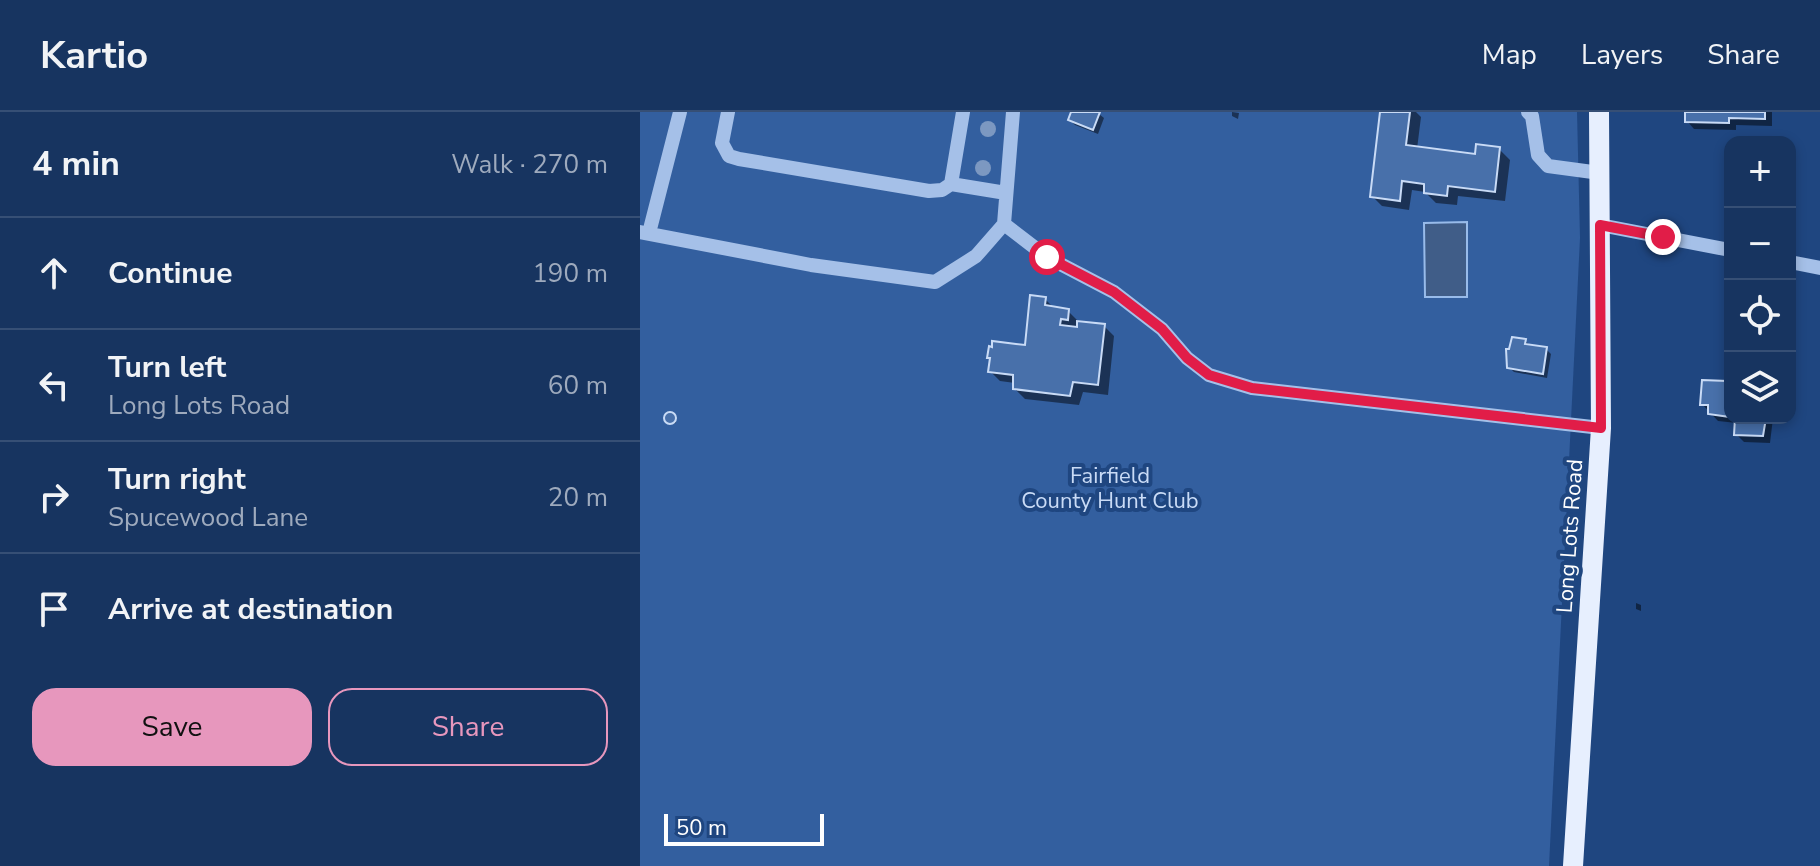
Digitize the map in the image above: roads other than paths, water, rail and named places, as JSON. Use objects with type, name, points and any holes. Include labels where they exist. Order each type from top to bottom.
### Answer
[{"type":"main road","name":"Long Lots Road","points":[[1573,866],[1601,428],[1599,112]]},
{"type":"street","points":[[680,112],[644,232],[811,265],[935,282],[976,256],[1004,224],[1013,112]]},
{"type":"street","points":[[728,112],[722,143],[729,156],[929,191],[942,190],[951,184],[1006,193]]},
{"type":"street","points":[[951,184],[963,112]]},
{"type":"street","points":[[1528,112],[1532,116],[1538,155],[1548,166],[1600,173]]},
{"type":"street","points":[[1004,224],[1047,257],[1114,292],[1162,329],[1187,358],[1209,375],[1252,388],[1601,428]]},
{"type":"street","points":[[1600,225],[1724,249]]},
{"type":"street","points":[[1796,263],[1820,268]]},
{"type":"park label","name":"Fairfield County Hunt Club","points":[[1110,488]]}]
